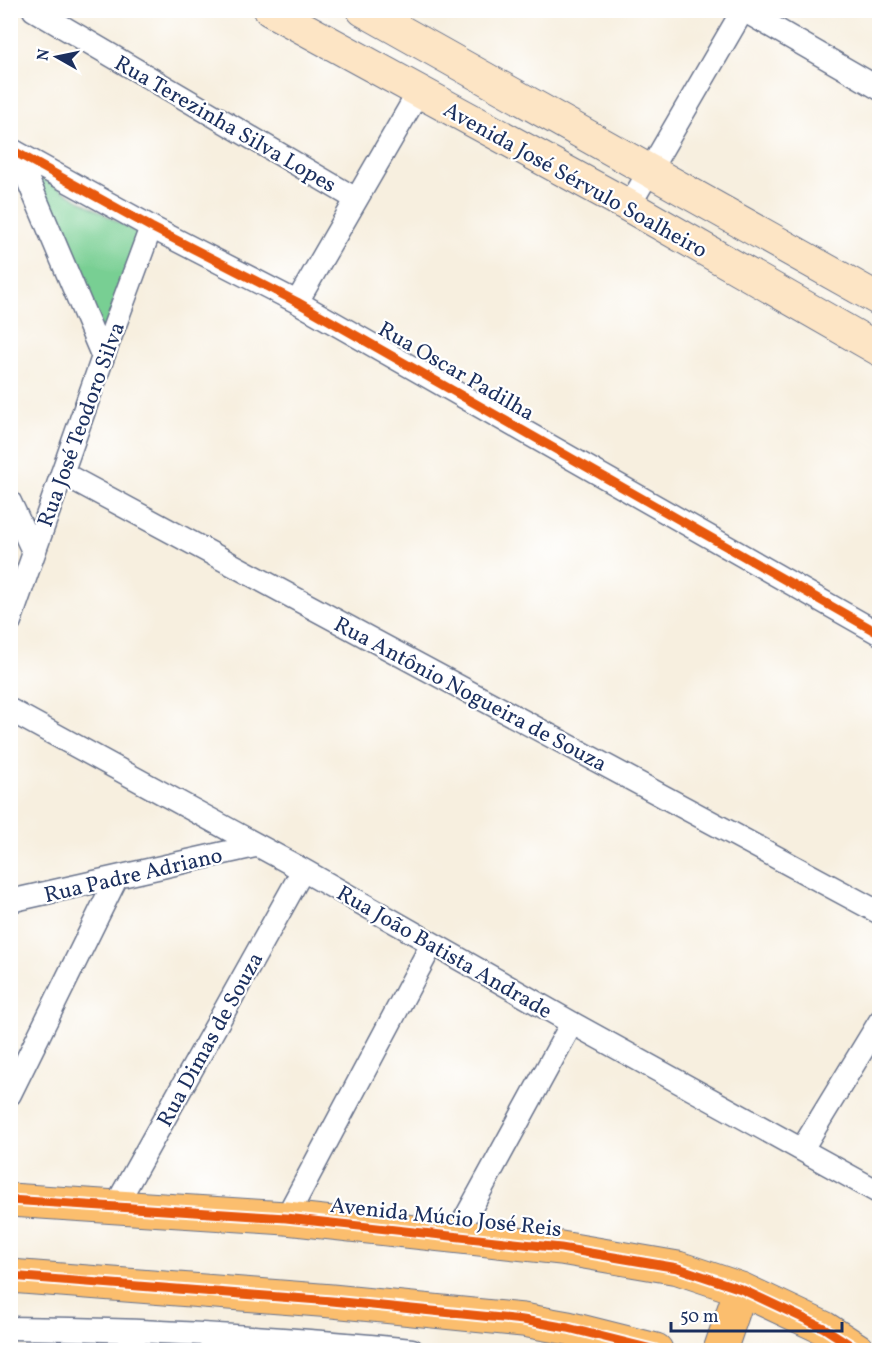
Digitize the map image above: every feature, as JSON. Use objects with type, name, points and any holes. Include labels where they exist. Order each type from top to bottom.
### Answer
[{"type":"main road","name":"Avenida José Sérvulo Soalheiro","points":[[270,10],[418,93],[629,206],[879,350]]},
{"type":"main road","name":"Avenida José Sérvulo Soalheiro","points":[[363,10],[879,300]]},
{"type":"main road","name":"Avenida Múcio José Reis","points":[[10,1200],[286,1218],[561,1248],[678,1268],[741,1289],[824,1328],[858,1350]]},
{"type":"main road","points":[[10,1276],[332,1301],[524,1320],[568,1328],[656,1350]]},
{"type":"main road","points":[[720,1350],[741,1289]]},
{"type":"street","name":"Rua Terezinha Silva Lopes","points":[[34,10],[356,199]]},
{"type":"street","points":[[629,206],[743,10],[879,89]]},
{"type":"street","points":[[297,302],[418,93]]},
{"type":"street","points":[[13,151],[103,357]]},
{"type":"street","name":"Rua Oscar Padilha","points":[[13,151],[151,227],[297,302],[879,634]]},
{"type":"street","name":"Rua José Teodoro Silva","points":[[10,621],[151,227]]},
{"type":"street","name":"Rua Antônio Nogueira de Souza","points":[[62,473],[879,913]]},
{"type":"street","points":[[10,502],[34,553]]},
{"type":"street","name":"Rua João Batista Andrade","points":[[10,710],[255,846],[303,870],[572,1023],[879,1192]]},
{"type":"street","name":"Rua Padre Adriano","points":[[10,902],[255,846]]},
{"type":"street","name":"Rua Dimas de Souza","points":[[115,1207],[303,870]]},
{"type":"street","points":[[10,1094],[117,877]]},
{"type":"street","points":[[286,1218],[432,944]]},
{"type":"street","points":[[802,1149],[873,1050],[879,1021]]},
{"type":"street","points":[[454,1236],[572,1023]]},
{"type":"street","points":[[10,1328],[84,1329],[412,1350]]},
{"type":"green space","points":[[24,168],[141,235],[104,342]]},
{"type":"cycle path","points":[[10,149],[151,227],[297,302],[880,634]]},
{"type":"cycle path","points":[[10,1200],[286,1218],[561,1248],[678,1268],[741,1289],[824,1328],[858,1350]]},
{"type":"cycle path","points":[[10,1276],[332,1301],[523,1320],[568,1328],[656,1350]]}]
